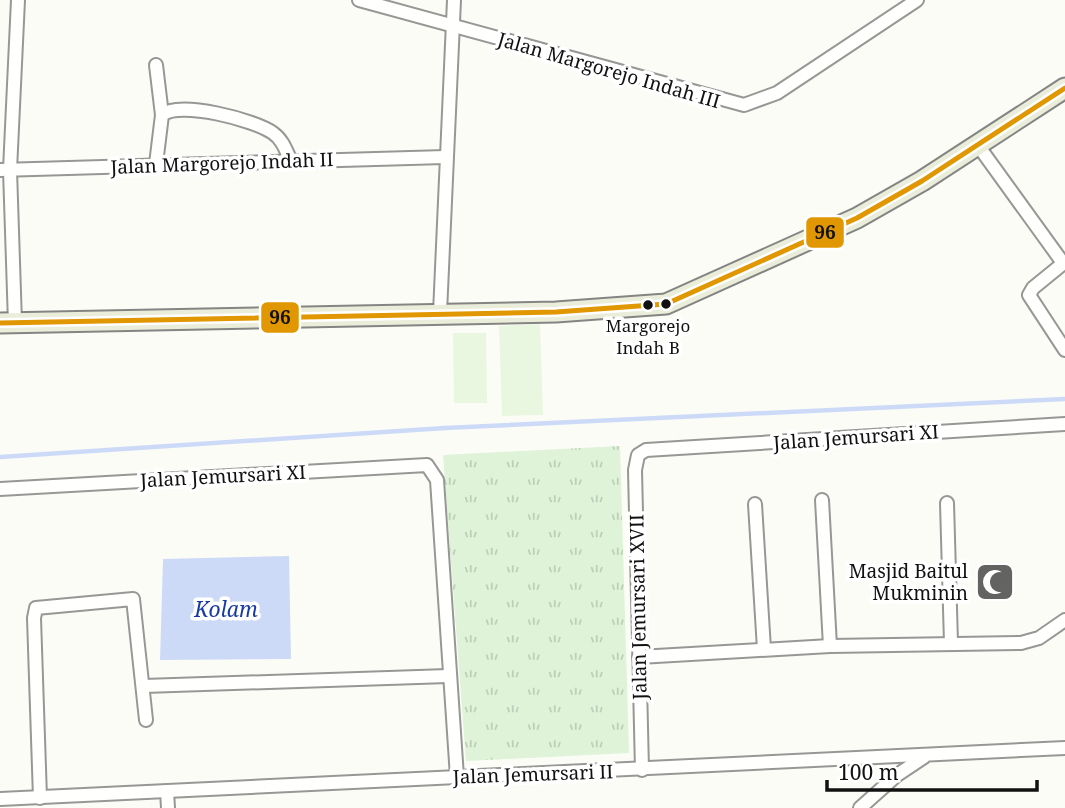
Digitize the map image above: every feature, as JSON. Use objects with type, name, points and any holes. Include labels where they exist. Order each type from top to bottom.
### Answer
[{"type":"main road","points":[[7,323],[556,312],[666,304],[857,218],[1065,88]]},
{"type":"street","points":[[7,323],[5,170],[18,0]]},
{"type":"street","name":"Jalan Margorejo Indah III","points":[[359,0],[744,105],[778,93],[917,0]]},
{"type":"street","points":[[440,313],[454,0]]},
{"type":"street","points":[[156,65],[162,116],[156,164]]},
{"type":"street","points":[[162,116],[175,110],[215,112],[234,117],[272,132],[282,142],[291,161]]},
{"type":"street","points":[[977,144],[1064,263],[1033,288],[1029,295],[1065,350]]},
{"type":"street","name":"Jalan Margorejo Indah II","points":[[5,170],[445,157]]},
{"type":"street","name":"Jalan Jemursari XI","points":[[646,450],[1065,425]]},
{"type":"street","name":"Jalan Jemursari XVII","points":[[642,770],[635,463],[638,455],[646,450]]},
{"type":"street","name":"Jalan Jemursari XI","points":[[0,489],[419,464],[431,468],[437,480],[448,676]]},
{"type":"street","points":[[822,500],[830,646]]},
{"type":"street","points":[[947,503],[951,643]]},
{"type":"street","points":[[755,505],[764,649]]},
{"type":"street","points":[[40,798],[34,618],[36,608],[44,605],[133,599],[146,720]]},
{"type":"street","points":[[639,657],[830,646],[1021,643],[1039,638],[1065,620]]},
{"type":"street","points":[[144,686],[448,676],[457,777]]},
{"type":"street","name":"Jalan Jemursari II","points":[[0,799],[924,757],[1065,748]]},
{"type":"street","points":[[860,808],[902,771],[924,757]]},
{"type":"street","points":[[167,791],[168,808]]},
{"type":"green space","points":[[540,324],[543,415],[502,416],[499,326]]},
{"type":"green space","points":[[453,333],[486,333],[487,403],[454,403]]},
{"type":"green space","points":[[620,446],[629,753],[466,761],[443,455]]},
{"type":"water","name":"Kolam","points":[[289,556],[291,659],[160,660],[163,559]]},
{"type":"waterway","points":[[0,457],[445,428],[1065,399]]},
{"type":"transit line","name":"96","points":[[0,323],[556,312],[666,304],[857,218],[922,181],[1065,88]]},
{"type":"place","name":"Margorejo Indah B","points":[[648,305]]},
{"type":"place","name":"Masjid Baitul Mukminin","points":[[995,582]]}]
